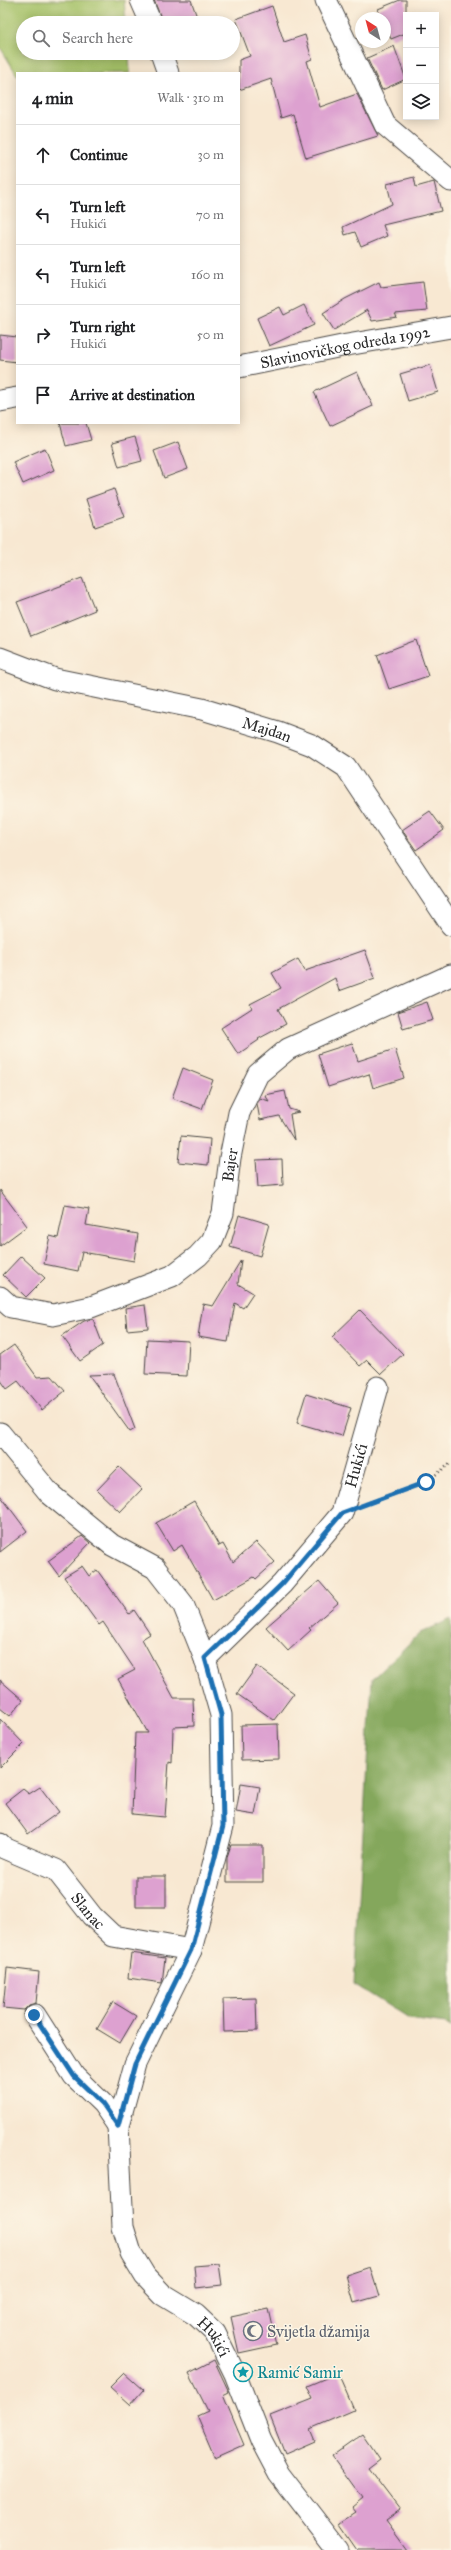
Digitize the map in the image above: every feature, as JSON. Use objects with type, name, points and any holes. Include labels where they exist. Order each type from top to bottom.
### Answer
[{"type":"street","points":[[141,0],[148,16]]},
{"type":"street","points":[[326,0],[386,126],[451,181]]},
{"type":"street","points":[[163,60],[168,72]]},
{"type":"street","name":"Slavinovičkog odreda 1992","points":[[240,367],[451,327]]},
{"type":"street","points":[[0,401],[16,398]]},
{"type":"street","name":"Majdan","points":[[0,658],[55,679],[202,709],[278,732],[312,746],[346,767],[451,925]]},
{"type":"street","name":"Bajer","points":[[0,1297],[11,1307],[52,1315],[91,1307],[172,1276],[198,1256],[212,1241],[223,1213],[230,1158],[239,1113],[258,1074],[288,1049],[451,975]]},
{"type":"street","name":"Hukići","points":[[205,1658],[282,1584],[342,1513],[378,1387]]},
{"type":"street","name":"Hukići","points":[[0,1433],[50,1494],[112,1545],[155,1568],[183,1604],[205,1658],[221,1715],[223,1826],[191,1950],[135,2064],[118,2126],[123,2227],[131,2253],[145,2276],[163,2294],[196,2315],[215,2333],[235,2374],[261,2440],[279,2474],[338,2550]]},
{"type":"street","name":"Slanac","points":[[0,1844],[4,1848],[56,1870],[92,1916],[113,1936],[191,1950]]},
{"type":"street","points":[[34,2015],[74,2076],[103,2104],[118,2126]]},
{"type":"path","points":[[342,1513],[426,1482],[451,1463]]},
{"type":"green space","points":[[0,0],[124,0],[125,16],[16,16],[16,60],[129,60],[130,72],[16,72],[16,73],[0,47]]},
{"type":"green space","points":[[451,1619],[451,2027],[446,2024],[409,2019],[354,1984],[372,1679],[420,1633]]},
{"type":"building","points":[[154,0],[191,0],[197,16],[160,16]]},
{"type":"building","points":[[400,0],[406,0],[406,12],[403,12],[403,34],[391,39],[391,12],[379,12],[378,9]]},
{"type":"building","points":[[272,6],[284,42],[305,35],[312,59],[307,61],[320,107],[357,94],[378,136],[306,158],[293,114],[281,118],[271,79],[240,90],[239,60],[250,56],[240,30],[240,18]]},
{"type":"building","points":[[394,46],[403,71],[403,80],[382,90],[367,58]]},
{"type":"building","points":[[414,177],[416,187],[434,182],[441,211],[383,225],[387,236],[361,247],[355,232],[345,235],[343,227],[392,204],[387,184]]},
{"type":"building","points":[[379,282],[381,287],[423,282],[427,311],[395,314],[397,317],[372,321],[367,310],[334,330],[323,313],[345,299]]},
{"type":"building","points":[[304,305],[314,325],[269,346],[257,318],[280,307],[284,315]]},
{"type":"building","points":[[0,335],[16,337],[16,362],[0,360]]},
{"type":"building","points":[[430,365],[438,392],[408,401],[400,374]]},
{"type":"building","points":[[357,372],[373,406],[330,426],[314,392]]},
{"type":"building","points":[[60,424],[86,424],[91,440],[66,446]]},
{"type":"building","points":[[135,437],[142,461],[119,467],[112,443]]},
{"type":"building","points":[[178,442],[188,469],[164,478],[154,451]]},
{"type":"building","points":[[45,448],[54,470],[23,484],[13,462]]},
{"type":"building","points":[[114,489],[124,517],[95,527],[86,499]]},
{"type":"building","points":[[82,578],[95,610],[31,636],[17,602]]},
{"type":"building","points":[[416,640],[428,676],[389,689],[377,655]]},
{"type":"building","points":[[430,811],[444,830],[416,850],[402,830]]},
{"type":"building","points":[[365,950],[375,978],[339,991],[335,978],[278,1009],[286,1024],[258,1039],[259,1040],[238,1054],[221,1028],[252,1008],[250,1004],[281,988],[272,973],[298,959],[305,971]]},
{"type":"building","points":[[427,1002],[433,1020],[403,1029],[398,1012]]},
{"type":"building","points":[[352,1043],[358,1061],[395,1049],[404,1078],[373,1088],[369,1074],[328,1087],[318,1054]]},
{"type":"building","points":[[183,1068],[213,1080],[202,1109],[172,1098]]},
{"type":"building","points":[[285,1091],[289,1109],[299,1112],[290,1114],[294,1140],[279,1116],[260,1120],[257,1104],[260,1098],[269,1101],[265,1095]]},
{"type":"building","points":[[181,1136],[210,1139],[208,1165],[178,1162]]},
{"type":"building","points":[[282,1159],[283,1185],[258,1187],[256,1160]]},
{"type":"building","points":[[0,1190],[27,1226],[0,1246]]},
{"type":"building","points":[[65,1205],[89,1209],[86,1225],[138,1234],[134,1261],[82,1252],[78,1271],[44,1264],[50,1236],[58,1238]]},
{"type":"building","points":[[239,1215],[269,1224],[260,1256],[230,1247]]},
{"type":"building","points":[[21,1256],[45,1278],[26,1297],[3,1275]]},
{"type":"building","points":[[241,1260],[238,1284],[253,1293],[243,1308],[235,1303],[228,1342],[198,1337],[203,1304],[213,1306]]},
{"type":"building","points":[[145,1305],[148,1328],[127,1330],[125,1308]]},
{"type":"building","points":[[360,1310],[403,1354],[381,1374],[367,1360],[360,1366],[332,1337]]},
{"type":"building","points":[[93,1319],[103,1345],[80,1361],[62,1336],[84,1321]]},
{"type":"building","points":[[147,1339],[189,1341],[187,1376],[145,1374]]},
{"type":"building","points":[[14,1345],[37,1377],[52,1376],[65,1391],[42,1410],[18,1381],[7,1389],[0,1379],[0,1355]]},
{"type":"building","points":[[114,1374],[135,1429],[130,1432],[89,1375]]},
{"type":"building","points":[[306,1394],[351,1408],[342,1436],[297,1423]]},
{"type":"building","points":[[119,1467],[142,1489],[120,1512],[97,1490]]},
{"type":"building","points":[[0,1495],[27,1531],[0,1552]]},
{"type":"building","points":[[194,1501],[219,1546],[223,1544],[233,1562],[256,1542],[275,1562],[256,1579],[254,1577],[213,1600],[182,1545],[173,1551],[156,1523]]},
{"type":"building","points":[[82,1536],[90,1543],[59,1576],[48,1561]]},
{"type":"building","points":[[82,1566],[89,1576],[97,1570],[129,1614],[134,1610],[150,1634],[142,1639],[174,1698],[193,1698],[194,1726],[173,1727],[172,1763],[169,1762],[165,1817],[132,1814],[135,1733],[148,1733],[118,1679],[135,1670],[103,1622],[99,1625],[64,1577]]},
{"type":"building","points":[[319,1581],[338,1603],[309,1628],[311,1630],[288,1651],[266,1627]]},
{"type":"building","points":[[257,1666],[294,1693],[274,1720],[237,1694]]},
{"type":"building","points":[[0,1680],[23,1700],[10,1716],[0,1708]]},
{"type":"building","points":[[0,1719],[24,1744],[0,1768]]},
{"type":"building","points":[[278,1724],[279,1759],[242,1760],[241,1725]]},
{"type":"building","points":[[241,1784],[260,1787],[255,1815],[236,1812]]},
{"type":"building","points":[[40,1787],[59,1812],[28,1834],[5,1803],[23,1789],[29,1794]]},
{"type":"building","points":[[231,1845],[263,1845],[263,1882],[227,1882],[227,1857]]},
{"type":"building","points":[[136,1876],[166,1876],[166,1907],[136,1907]]},
{"type":"building","points":[[131,1953],[165,1958],[162,1983],[128,1978]]},
{"type":"building","points":[[7,1968],[39,1972],[36,2003],[29,2005],[24,2010],[3,2008]]},
{"type":"building","points":[[256,1998],[257,2031],[224,2032],[223,1999]]},
{"type":"building","points":[[113,2002],[136,2016],[120,2043],[97,2029]]},
{"type":"building","points":[[219,2264],[222,2285],[196,2288],[194,2266]]},
{"type":"building","points":[[370,2267],[379,2296],[354,2303],[346,2275]]},
{"type":"building","name":"Svijetla džamija","points":[[268,2309],[276,2345],[239,2353],[231,2317]]},
{"type":"building","points":[[214,2360],[229,2392],[223,2395],[244,2445],[215,2458],[197,2416],[208,2411],[189,2373]]},
{"type":"building","points":[[124,2373],[143,2390],[130,2405],[110,2387]]},
{"type":"building","points":[[338,2373],[354,2410],[310,2429],[315,2441],[285,2454],[270,2416],[313,2399],[307,2386]]},
{"type":"building","points":[[363,2434],[380,2459],[368,2468],[400,2510],[386,2520],[408,2550],[357,2550],[339,2524],[356,2513],[352,2508],[363,2499],[332,2456]]},
{"type":"place","name":"Svijetla džamija","points":[[253,2331]]},
{"type":"place","name":"Ramić Samir","points":[[243,2372]]},
{"type":"route","points":[[34,2015],[74,2076],[103,2104],[118,2126],[135,2064],[191,1950],[223,1826],[221,1715],[205,1658],[282,1584],[342,1513],[426,1482]]}]
